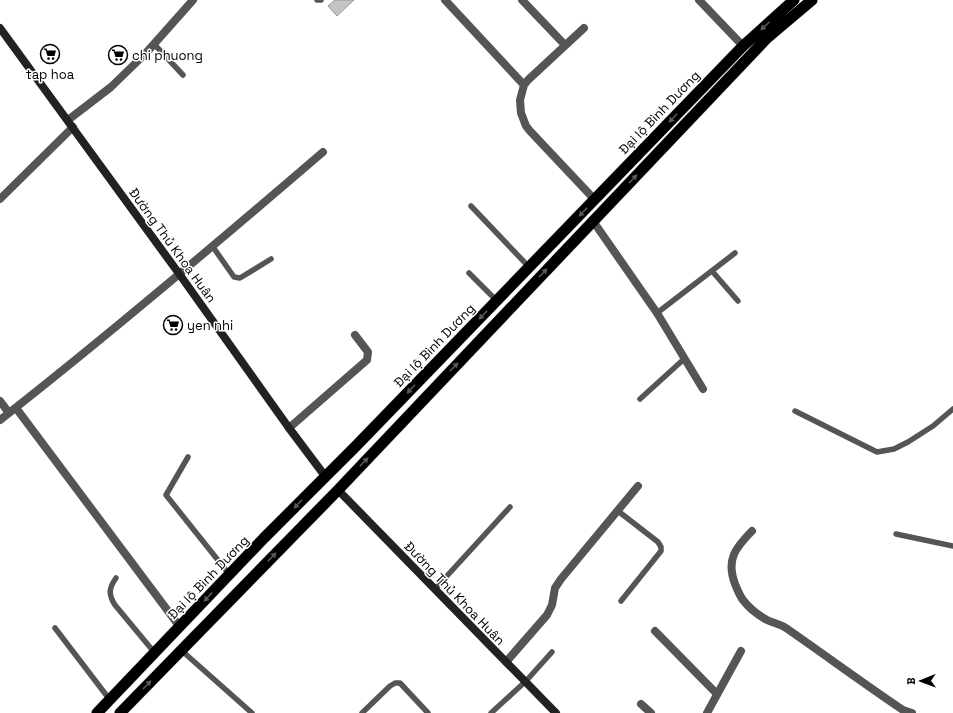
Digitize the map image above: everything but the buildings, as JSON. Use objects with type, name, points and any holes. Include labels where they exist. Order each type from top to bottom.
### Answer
[{"type":"highway","name":"Đại lộ Bình Dương","points":[[97,713],[154,652],[497,301],[743,46],[794,0]]},
{"type":"highway","name":"Đại lộ Bình Dương","points":[[120,713],[338,490],[767,38],[812,0]]},
{"type":"highway","points":[[325,476],[338,490]]},
{"type":"main road","name":"Đường Thủ Khoa Huân","points":[[0,28],[180,274],[289,428],[325,476]]},
{"type":"main road","name":"Đường Thủ Khoa Huân","points":[[338,490],[556,713]]},
{"type":"street","points":[[1,197],[71,124],[154,44],[193,0]]},
{"type":"street","points":[[445,0],[524,85]]},
{"type":"street","points":[[522,0],[565,45]]},
{"type":"street","points":[[699,0],[743,46]]},
{"type":"street","points":[[584,28],[528,80],[521,93],[520,106],[526,126],[595,200]]},
{"type":"street","points":[[0,420],[71,364],[213,247],[323,152]]},
{"type":"street","points":[[593,221],[656,313],[703,389]]},
{"type":"street","points":[[289,428],[367,360],[368,352],[354,335]]},
{"type":"street","points":[[0,401],[12,410],[180,627]]},
{"type":"street","points":[[506,662],[547,615],[552,606],[555,588],[561,579],[638,486]]},
{"type":"street","points":[[752,531],[739,544],[732,559],[732,575],[743,601],[767,620],[784,626],[854,677],[903,710],[912,713]]},
{"type":"street","points":[[654,631],[717,694]]},
{"type":"street","points":[[707,713],[741,652]]},
{"type":"street","points":[[641,704],[651,713]]},
{"type":"lane","points":[[154,44],[184,75]]},
{"type":"lane","points":[[471,206],[529,267]]},
{"type":"lane","points":[[213,247],[234,277],[240,278],[271,259]]},
{"type":"lane","points":[[656,313],[735,253]]},
{"type":"lane","points":[[712,271],[738,301]]},
{"type":"lane","points":[[469,273],[497,301]]},
{"type":"lane","points":[[640,399],[684,359]]},
{"type":"lane","points":[[794,411],[877,452],[894,449],[908,442],[933,426],[953,409]]},
{"type":"lane","points":[[188,457],[166,494],[230,574]]},
{"type":"lane","points":[[435,589],[510,507]]},
{"type":"lane","points":[[618,511],[658,542],[661,547],[661,551],[621,601]]},
{"type":"lane","points":[[896,534],[953,546]]},
{"type":"lane","points":[[116,578],[110,590],[110,597],[154,652]]},
{"type":"lane","points":[[55,628],[110,700]]},
{"type":"lane","points":[[182,650],[252,713]]},
{"type":"lane","points":[[491,713],[526,681],[552,652]]},
{"type":"lane","points":[[362,713],[395,683],[400,683],[428,713]]},
{"type":"place","name":"tap hoa","points":[[50,54]]},
{"type":"place","name":"chi phuong","points":[[118,55]]},
{"type":"place","name":"yen nhi","points":[[173,325]]}]
